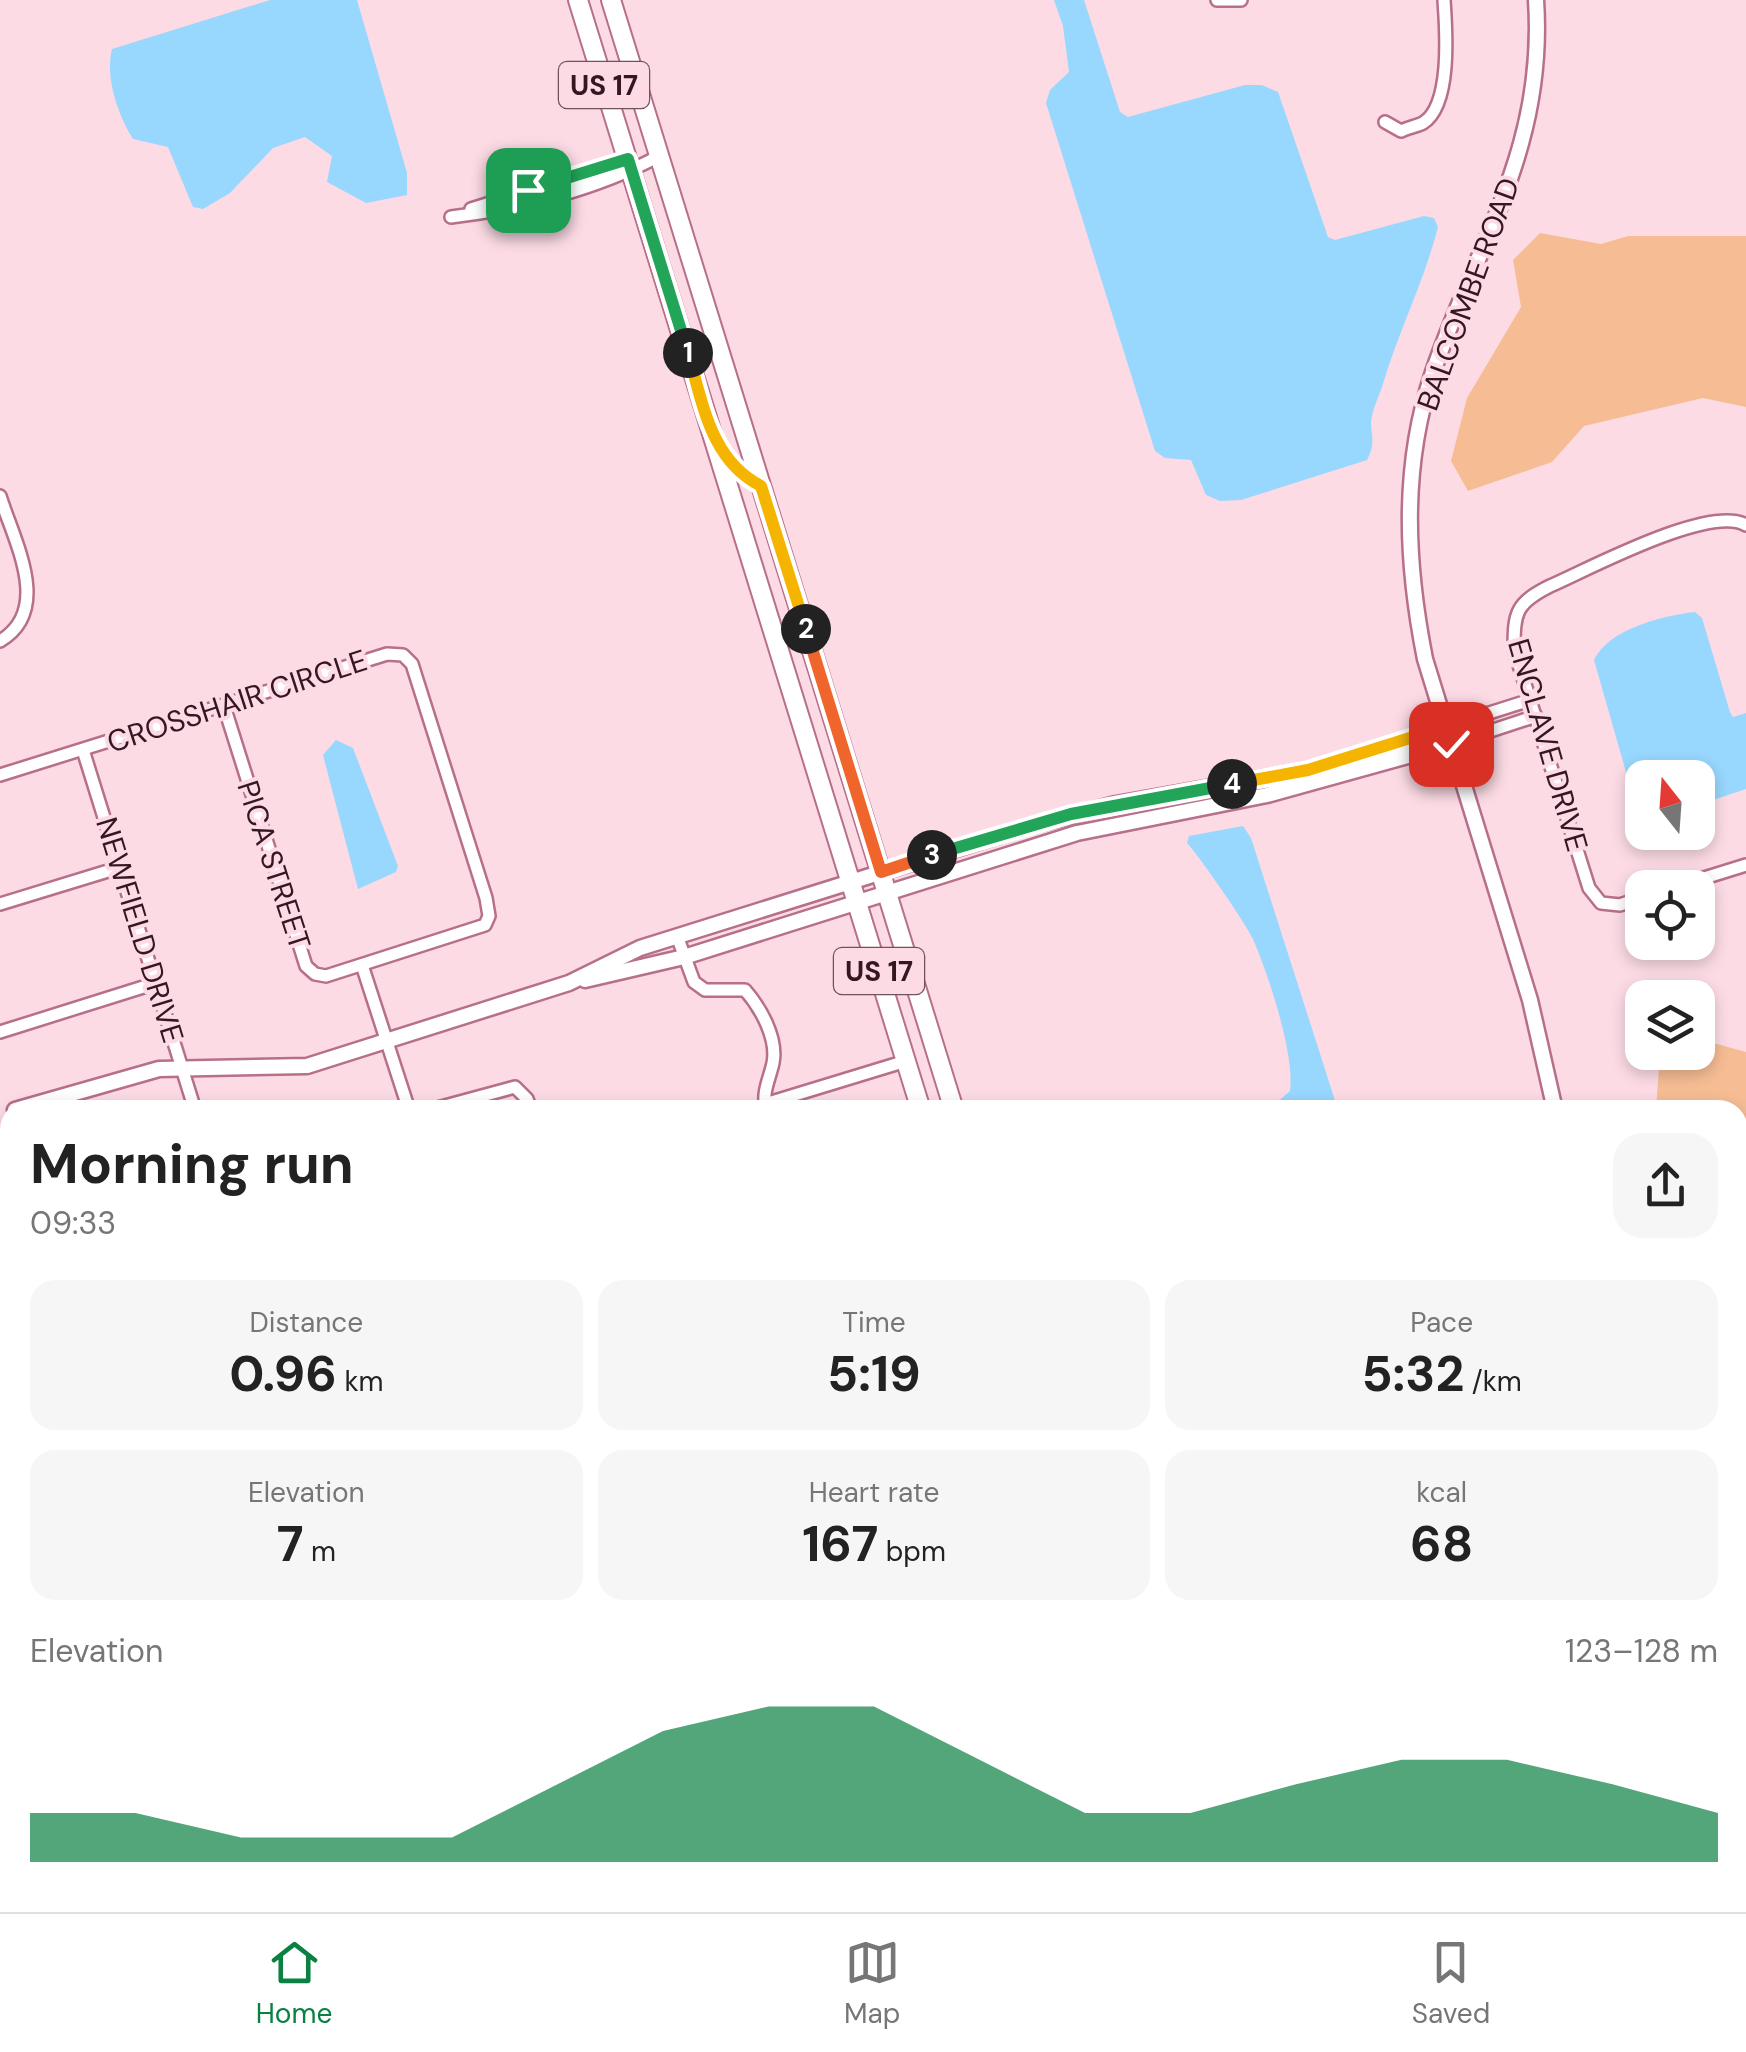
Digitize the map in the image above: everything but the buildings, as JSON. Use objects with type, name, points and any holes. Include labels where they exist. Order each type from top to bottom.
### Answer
[{"type":"main road","name":"US 17","points":[[578,0],[919,1100]]},
{"type":"main road","name":"US 17","points":[[611,0],[951,1100]]},
{"type":"main road","points":[[715,442],[735,470],[761,486]]},
{"type":"street","points":[[1216,0],[1231,4],[1241,0]]},
{"type":"street","points":[[1385,122],[1400,131],[1424,122],[1435,110],[1447,36],[1444,0]]},
{"type":"street","name":"BALCOMBE ROAD","points":[[1536,0],[1537,44],[1530,106],[1508,195],[1438,358],[1414,445],[1408,514],[1414,602],[1445,727],[1530,1000],[1553,1100]]},
{"type":"street","points":[[629,165],[496,212],[451,216],[659,156]]},
{"type":"street","points":[[0,640],[20,624],[28,609],[28,586],[1,501]]},
{"type":"street","name":"ENCLAVE DRIVE","points":[[1625,903],[1601,903],[1589,888],[1514,649],[1514,618],[1526,598],[1702,522],[1738,520],[1746,525]]},
{"type":"street","name":"CROSSHAIR CIRCLE","points":[[0,775],[387,654],[402,655],[412,664],[489,916],[485,925],[474,930],[362,965]]},
{"type":"street","points":[[48,1100],[136,1072],[182,1066],[254,1070],[307,1066],[569,982],[640,948],[1071,814],[1308,770],[1530,700]]},
{"type":"street","name":"PICA STREET","points":[[224,706],[306,966],[315,974],[326,976],[362,965]]},
{"type":"street","points":[[569,982],[632,973],[684,958],[1077,833],[1266,795],[1451,744],[1536,716]]},
{"type":"street","name":"NEWFIELD DRIVE","points":[[84,750],[192,1100]]},
{"type":"street","points":[[1071,814],[1077,833]]},
{"type":"street","points":[[1715,874],[1746,864]]},
{"type":"street","points":[[0,904],[121,866]]},
{"type":"street","points":[[678,936],[694,982],[705,990],[745,990],[762,1009],[774,1059],[764,1086],[765,1100]]},
{"type":"street","points":[[362,965],[406,1100]]},
{"type":"street","points":[[0,1032],[156,982]]},
{"type":"street","points":[[787,1100],[906,1061]]},
{"type":"street","points":[[467,1100],[515,1087],[528,1100]]},
{"type":"shaded area","points":[[1540,233],[1601,244],[1628,236],[1746,236],[1746,407],[1703,398],[1584,426],[1552,462],[1468,491],[1451,461],[1467,398],[1521,307],[1513,260]]},
{"type":"shaded area","points":[[1715,1044],[1746,1052],[1746,1100],[1657,1100],[1659,1070],[1715,1070]]},
{"type":"water","points":[[270,0],[357,0],[407,173],[407,195],[366,203],[327,182],[332,156],[305,137],[273,148],[230,193],[203,209],[193,207],[168,147],[133,139],[114,94],[112,49]]},
{"type":"water","points":[[1054,0],[1084,0],[1120,112],[1128,117],[1245,85],[1262,85],[1278,92],[1328,237],[1335,240],[1424,216],[1434,218],[1438,227],[1432,247],[1373,410],[1372,446],[1367,460],[1241,500],[1220,501],[1206,495],[1191,460],[1165,458],[1155,451],[1046,103],[1050,90],[1069,72],[1063,26]]},
{"type":"water","points":[[1695,612],[1702,618],[1730,712],[1733,717],[1746,713],[1746,789],[1715,799],[1715,760],[1625,760],[1625,768],[1594,660],[1601,649],[1624,632]]},
{"type":"water","points":[[336,740],[353,748],[398,866],[396,872],[358,889],[323,755]]},
{"type":"water","points":[[1243,826],[1251,838],[1335,1100],[1280,1100],[1290,1091],[1290,1075],[1273,993],[1248,931],[1187,843],[1189,836]]},
{"type":"route","points":[[528,190],[628,159],[715,442],[735,470],[761,486],[881,872],[1071,814],[1308,770],[1445,727],[1451,744]]}]
